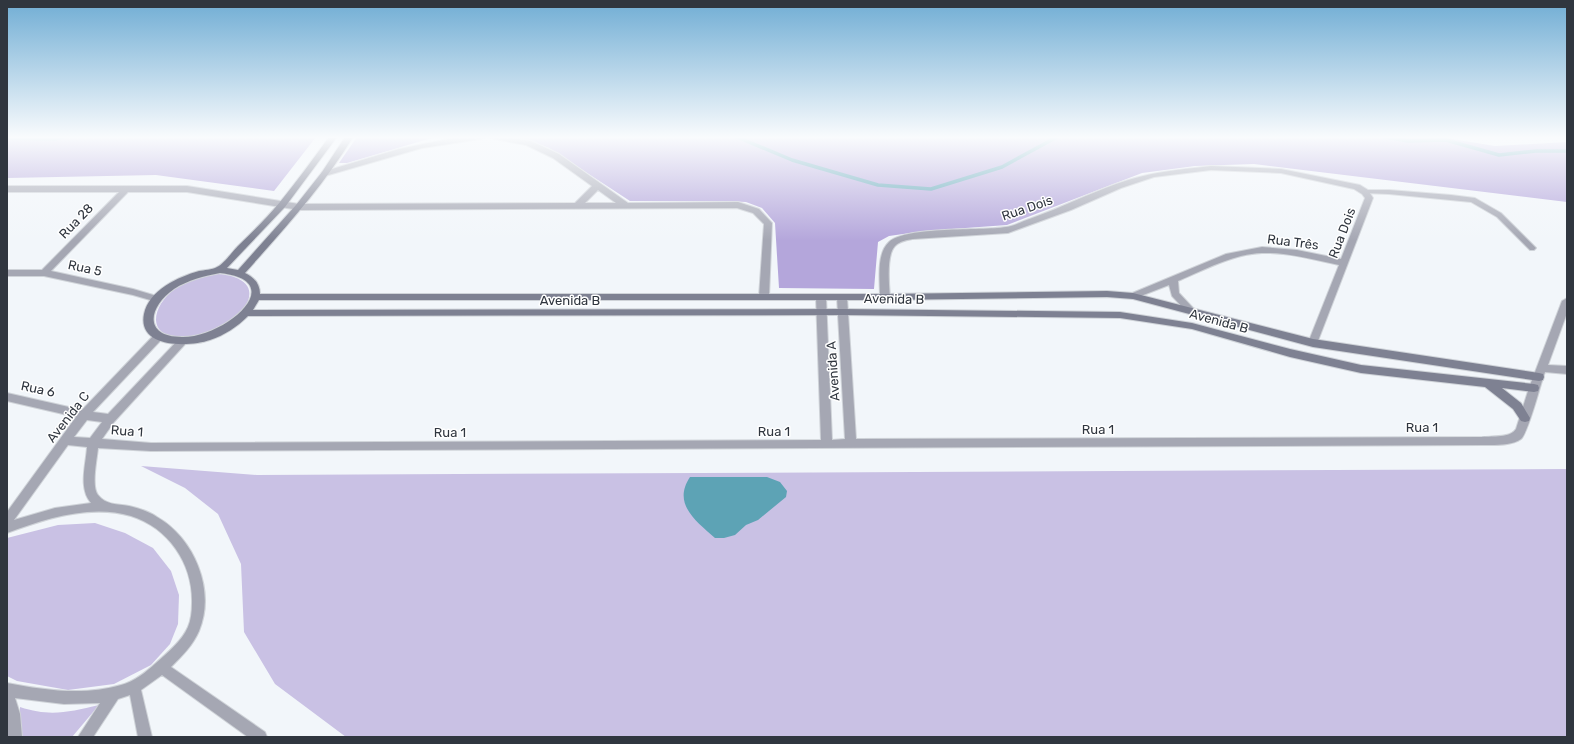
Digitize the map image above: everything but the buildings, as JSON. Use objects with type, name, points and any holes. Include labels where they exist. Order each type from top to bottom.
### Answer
[{"type":"street","points":[[220,270],[282,205],[307,172]]},
{"type":"street","points":[[240,273],[299,207],[325,174],[333,172]]},
{"type":"street","points":[[578,172],[625,205]]},
{"type":"street","name":"Rua Dois","points":[[885,297],[886,254],[891,244],[901,239],[913,236],[1008,230],[1068,208],[1118,186],[1153,175],[1180,172]]},
{"type":"street","name":"Rua Dois","points":[[1284,172],[1357,187],[1365,192],[1369,198],[1313,343]]},
{"type":"street","points":[[578,205],[598,185]]},
{"type":"street","points":[[7,188],[187,189],[299,207],[738,205],[756,211],[768,224],[764,297]]},
{"type":"street","name":"Rua 28","points":[[44,273],[127,188]]},
{"type":"street","name":"Rua Três","points":[[1133,296],[1228,256],[1262,250],[1297,253],[1344,263]]},
{"type":"street","points":[[220,270],[240,273],[250,278],[255,287],[255,297],[252,305],[233,324],[217,333],[200,339],[182,342],[169,341],[158,337],[150,330],[147,320],[149,310],[157,299],[169,288],[185,278],[203,273],[220,270]]},
{"type":"street","name":"Rua 5","points":[[7,274],[44,273],[133,292],[157,299]]},
{"type":"street","points":[[1172,280],[1175,294],[1189,309]]},
{"type":"street","name":"Avenida B","points":[[255,297],[885,297],[1107,294],[1133,296],[1189,309],[1313,343],[1540,373]]},
{"type":"street","name":"Avenida A","points":[[820,297],[827,444]]},
{"type":"street","name":"Avenida A","points":[[842,297],[851,444]]},
{"type":"street","points":[[1525,418],[1534,388],[1567,301]]},
{"type":"street","name":"Avenida B","points":[[245,313],[843,312],[1120,315],[1192,326],[1290,353],[1361,369],[1534,388]]},
{"type":"street","name":"Avenida C","points":[[7,521],[67,441],[84,415],[158,337]]},
{"type":"street","points":[[105,507],[98,503],[92,496],[89,487],[93,443],[110,419],[182,342]]},
{"type":"street","points":[[1540,373],[1567,370]]},
{"type":"street","points":[[1488,383],[1517,406],[1525,418]]},
{"type":"street","name":"Rua 6","points":[[7,397],[84,415],[110,419]]},
{"type":"street","name":"Rua 1","points":[[67,441],[151,447],[1482,441],[1509,439],[1517,436],[1521,430],[1525,418]]},
{"type":"street","points":[[7,528],[47,514],[72,509],[105,507],[117,508],[152,519],[168,530],[182,545],[192,564],[197,583],[198,601],[195,625],[183,646],[161,668],[122,692],[73,698],[7,691],[13,714],[15,737]]},
{"type":"street","points":[[161,668],[260,737]]},
{"type":"street","points":[[134,686],[145,737]]},
{"type":"street","points":[[85,737],[114,694]]},
{"type":"lane","points":[[1365,192],[1389,192],[1473,200],[1499,215],[1532,248]]},
{"type":"shaded area","points":[[7,172],[289,172],[274,191],[156,175],[7,178]]},
{"type":"shaded area","points":[[585,172],[1152,172],[1142,173],[1007,225],[924,231],[889,236],[878,242],[874,289],[779,288],[775,223],[762,208],[746,202],[630,201]]},
{"type":"shaded area","points":[[1318,172],[1567,172],[1567,202]]},
{"type":"shaded area","points":[[218,274],[231,276],[241,280],[247,285],[249,299],[245,307],[238,315],[223,326],[200,335],[182,337],[170,336],[162,332],[158,327],[156,320],[157,312],[167,296],[185,283]]},
{"type":"shaded area","points":[[141,466],[257,475],[1567,469],[1567,737],[346,737],[275,684],[244,632],[241,564],[218,514],[185,488]]},
{"type":"shaded area","points":[[95,523],[125,533],[153,548],[171,571],[179,595],[178,624],[170,644],[151,665],[114,684],[68,690],[17,681],[7,676],[7,538],[58,525]]},
{"type":"shaded area","points":[[99,705],[72,737],[20,737],[20,707],[50,713],[78,710]]},
{"type":"water","points":[[690,477],[767,477],[780,482],[787,491],[786,497],[758,520],[746,525],[735,535],[724,538],[715,538],[694,518],[685,504],[685,487]]},
{"type":"waterway","points":[[832,172],[878,185],[931,189],[987,172]]}]
